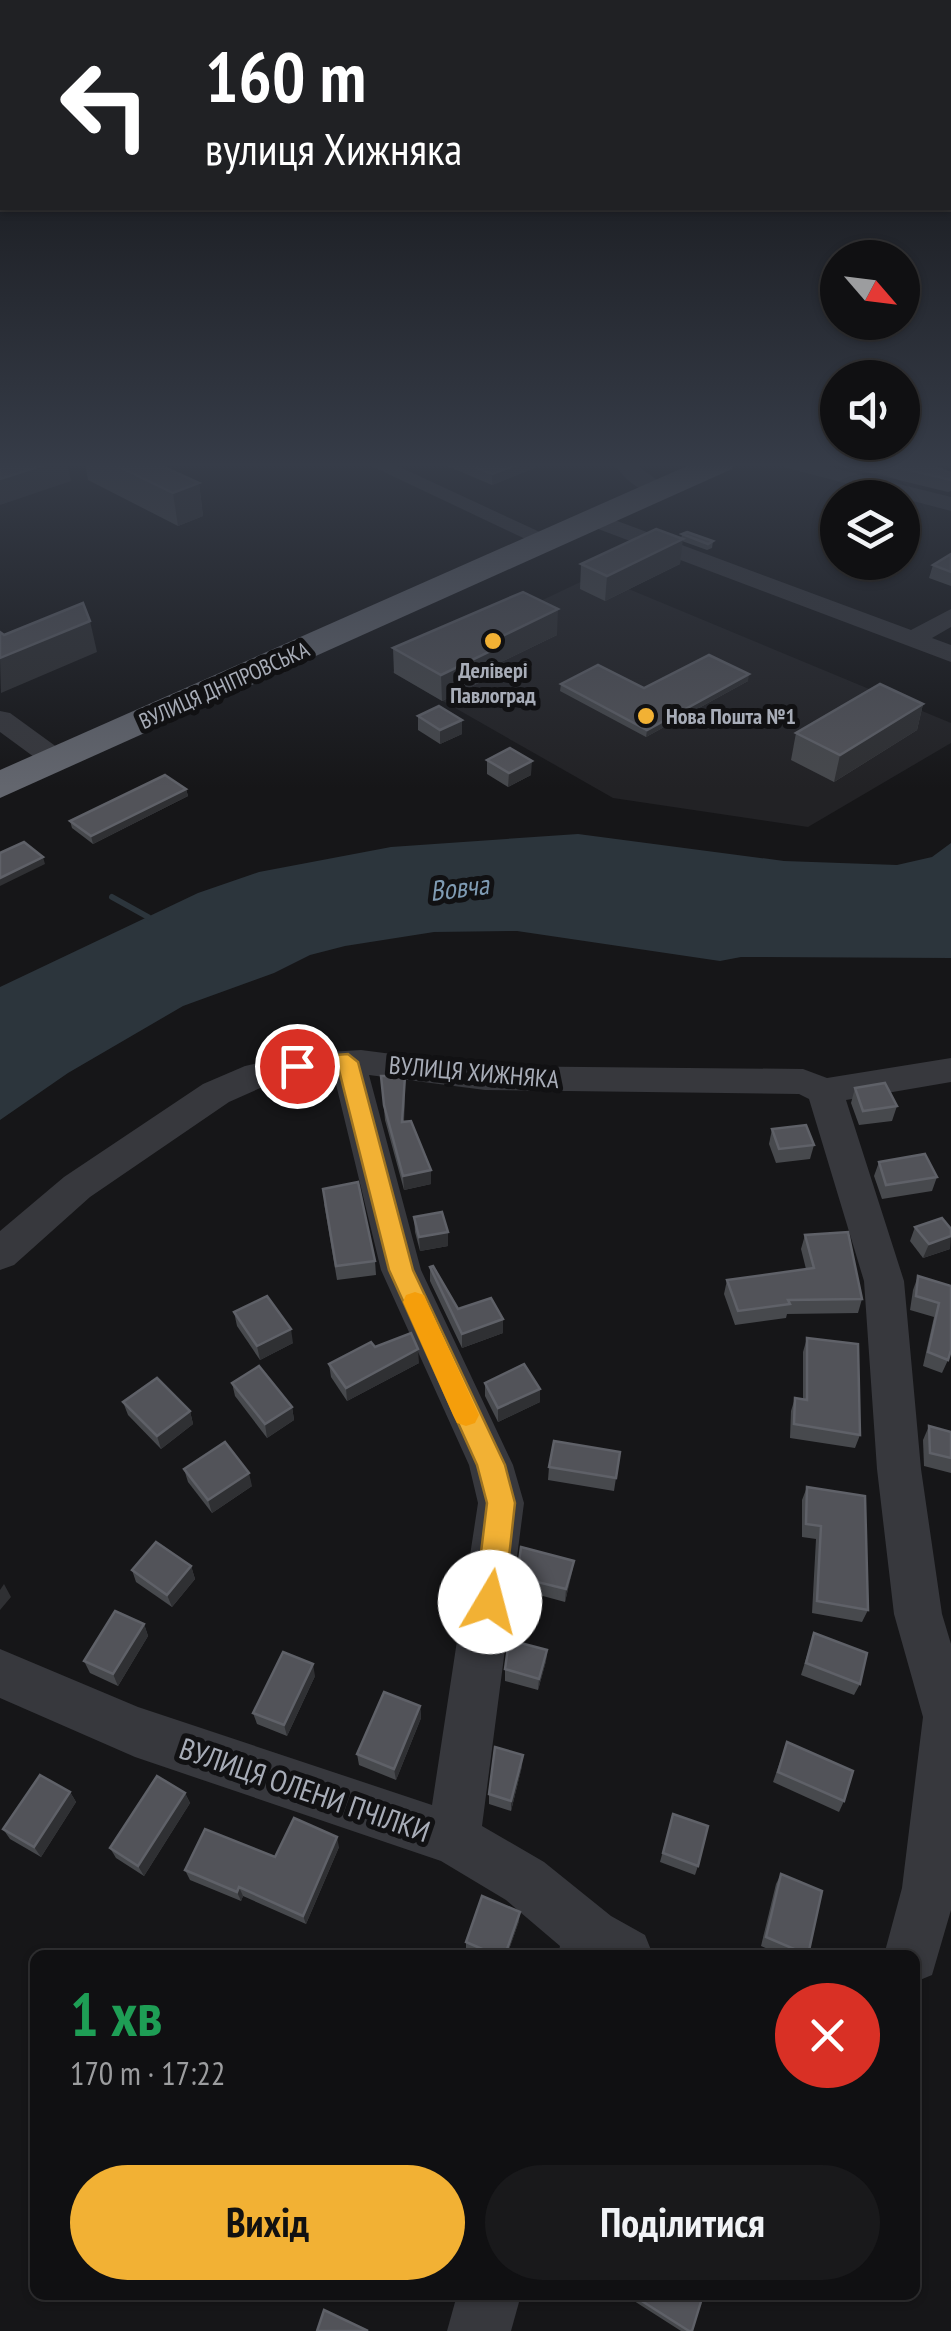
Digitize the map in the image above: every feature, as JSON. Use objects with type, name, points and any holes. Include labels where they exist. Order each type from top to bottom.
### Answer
[{"type":"highway","name":"ВУЛИЦЯ ДНІПРОВСЬКА","points":[[2,781],[477,571]]},
{"type":"street","points":[[732,571],[951,654]]},
{"type":"street","points":[[914,639],[951,616]]},
{"type":"street","points":[[0,719],[55,759]]},
{"type":"street","points":[[348,1062],[401,1270],[491,1465],[501,1503],[454,1839]]},
{"type":"street","name":"ВУЛИЦЯ ХИЖНЯКА","points":[[0,1254],[77,1186],[216,1093],[258,1075],[297,1066],[348,1062],[484,1078],[803,1082],[825,1091]]},
{"type":"street","points":[[913,1950],[929,1888],[949,1718],[918,1614],[898,1468],[884,1281],[825,1091],[951,1070]]},
{"type":"street","name":"ВУЛИЦЯ ОЛЕНИ ПЧІЛКИ","points":[[0,1673],[135,1732],[454,1839],[525,1880],[601,1949]]},
{"type":"street","points":[[479,2331],[488,2300]]},
{"type":"shaded area","points":[[595,575],[951,723],[951,743],[808,827],[613,798],[392,672]]},
{"type":"water","name":"Вовча","points":[[578,834],[784,861],[897,865],[932,857],[951,843],[951,958],[741,957],[720,961],[517,931],[434,932],[345,946],[310,955],[274,973],[183,1006],[68,1073],[0,1120],[0,987],[198,893],[259,872],[391,847]]},
{"type":"building","points":[[523,592],[558,609],[492,641],[501,646],[441,675],[393,648]]},
{"type":"building","points":[[83,603],[90,621],[0,658],[0,632],[4,635]]},
{"type":"building","name":"Нова Пошта №1","points":[[709,655],[749,674],[647,730],[561,684],[598,665],[644,688]]},
{"type":"building","points":[[880,684],[923,704],[840,755],[796,733]]},
{"type":"building","points":[[439,706],[462,720],[440,730],[418,716]]},
{"type":"building","points":[[510,748],[532,761],[509,773],[487,760]]},
{"type":"building","points":[[165,775],[186,789],[91,836],[70,821]]},
{"type":"building","points":[[24,842],[43,857],[0,878],[0,853]]},
{"type":"building","points":[[381,1076],[405,1076],[402,1122],[411,1121],[431,1170],[403,1176],[384,1105]]},
{"type":"building","points":[[885,1083],[897,1106],[863,1111],[855,1088]]},
{"type":"building","points":[[806,1125],[814,1145],[779,1149],[772,1129]]},
{"type":"building","points":[[925,1154],[937,1177],[886,1185],[879,1162]]},
{"type":"building","points":[[358,1182],[375,1261],[336,1266],[323,1189]]},
{"type":"building","points":[[442,1212],[448,1232],[419,1237],[414,1217]]},
{"type":"building","points":[[942,1218],[951,1229],[951,1236],[929,1244],[915,1227]]},
{"type":"building","points":[[848,1232],[862,1299],[788,1300],[790,1304],[738,1311],[727,1280],[814,1268],[805,1235]]},
{"type":"building","points":[[433,1266],[458,1309],[491,1298],[503,1319],[462,1334],[430,1267]]},
{"type":"building","points":[[918,1276],[951,1286],[948,1360],[928,1352],[939,1303],[916,1296]]},
{"type":"building","points":[[267,1296],[291,1329],[257,1346],[234,1312]]},
{"type":"building","points":[[411,1333],[418,1349],[346,1388],[329,1364],[371,1342],[375,1347]]},
{"type":"building","points":[[807,1338],[858,1344],[860,1435],[794,1424],[795,1398],[807,1400]]},
{"type":"building","points":[[524,1364],[540,1389],[498,1408],[485,1383]]},
{"type":"building","points":[[259,1366],[292,1407],[265,1424],[232,1383]]},
{"type":"building","points":[[157,1378],[190,1411],[157,1436],[123,1402]]},
{"type":"building","points":[[929,1426],[951,1432],[951,1458],[930,1453]]},
{"type":"building","points":[[554,1441],[620,1452],[616,1478],[549,1467]]},
{"type":"building","points":[[225,1442],[249,1473],[208,1500],[184,1469]]},
{"type":"building","points":[[807,1487],[865,1496],[868,1610],[817,1601],[821,1526],[806,1524]]},
{"type":"building","points":[[156,1542],[191,1566],[167,1595],[132,1570]]},
{"type":"building","points":[[521,1547],[574,1561],[566,1589],[517,1577]]},
{"type":"building","points":[[115,1611],[144,1624],[113,1674],[84,1661]]},
{"type":"building","points":[[814,1633],[867,1653],[860,1684],[806,1663]]},
{"type":"building","points":[[509,1640],[547,1650],[539,1679],[505,1669]]},
{"type":"building","points":[[283,1652],[313,1664],[284,1725],[253,1713]]},
{"type":"building","points":[[384,1692],[420,1706],[394,1769],[357,1754]]},
{"type":"building","points":[[787,1742],[853,1771],[844,1801],[778,1772]]},
{"type":"building","points":[[495,1747],[523,1755],[511,1801],[489,1794]]},
{"type":"building","points":[[40,1775],[70,1792],[34,1847],[3,1829]]},
{"type":"building","points":[[157,1776],[185,1793],[138,1866],[110,1848]]},
{"type":"building","points":[[673,1814],[708,1826],[698,1866],[663,1853]]},
{"type":"building","points":[[294,1818],[337,1837],[303,1916],[239,1887],[237,1892],[185,1870],[205,1829],[275,1857]]},
{"type":"building","points":[[781,1874],[822,1891],[809,1950],[796,1950],[766,1937]]},
{"type":"building","points":[[482,1896],[520,1912],[507,1950],[484,1950],[466,1942]]},
{"type":"building","points":[[640,2300],[701,2300],[689,2331]]},
{"type":"building","points":[[324,2310],[368,2331],[317,2331]]},
{"type":"waterway","points":[[112,897],[148,917]]},
{"type":"slow traffic","points":[[415,1302],[466,1415]]},
{"type":"place","name":"Делівері Павлоград","points":[[493,641]]},
{"type":"place","name":"Нова Пошта №1","points":[[646,716]]},
{"type":"route","points":[[297,1066],[348,1062],[401,1270],[491,1465],[501,1503],[490,1602]]}]
